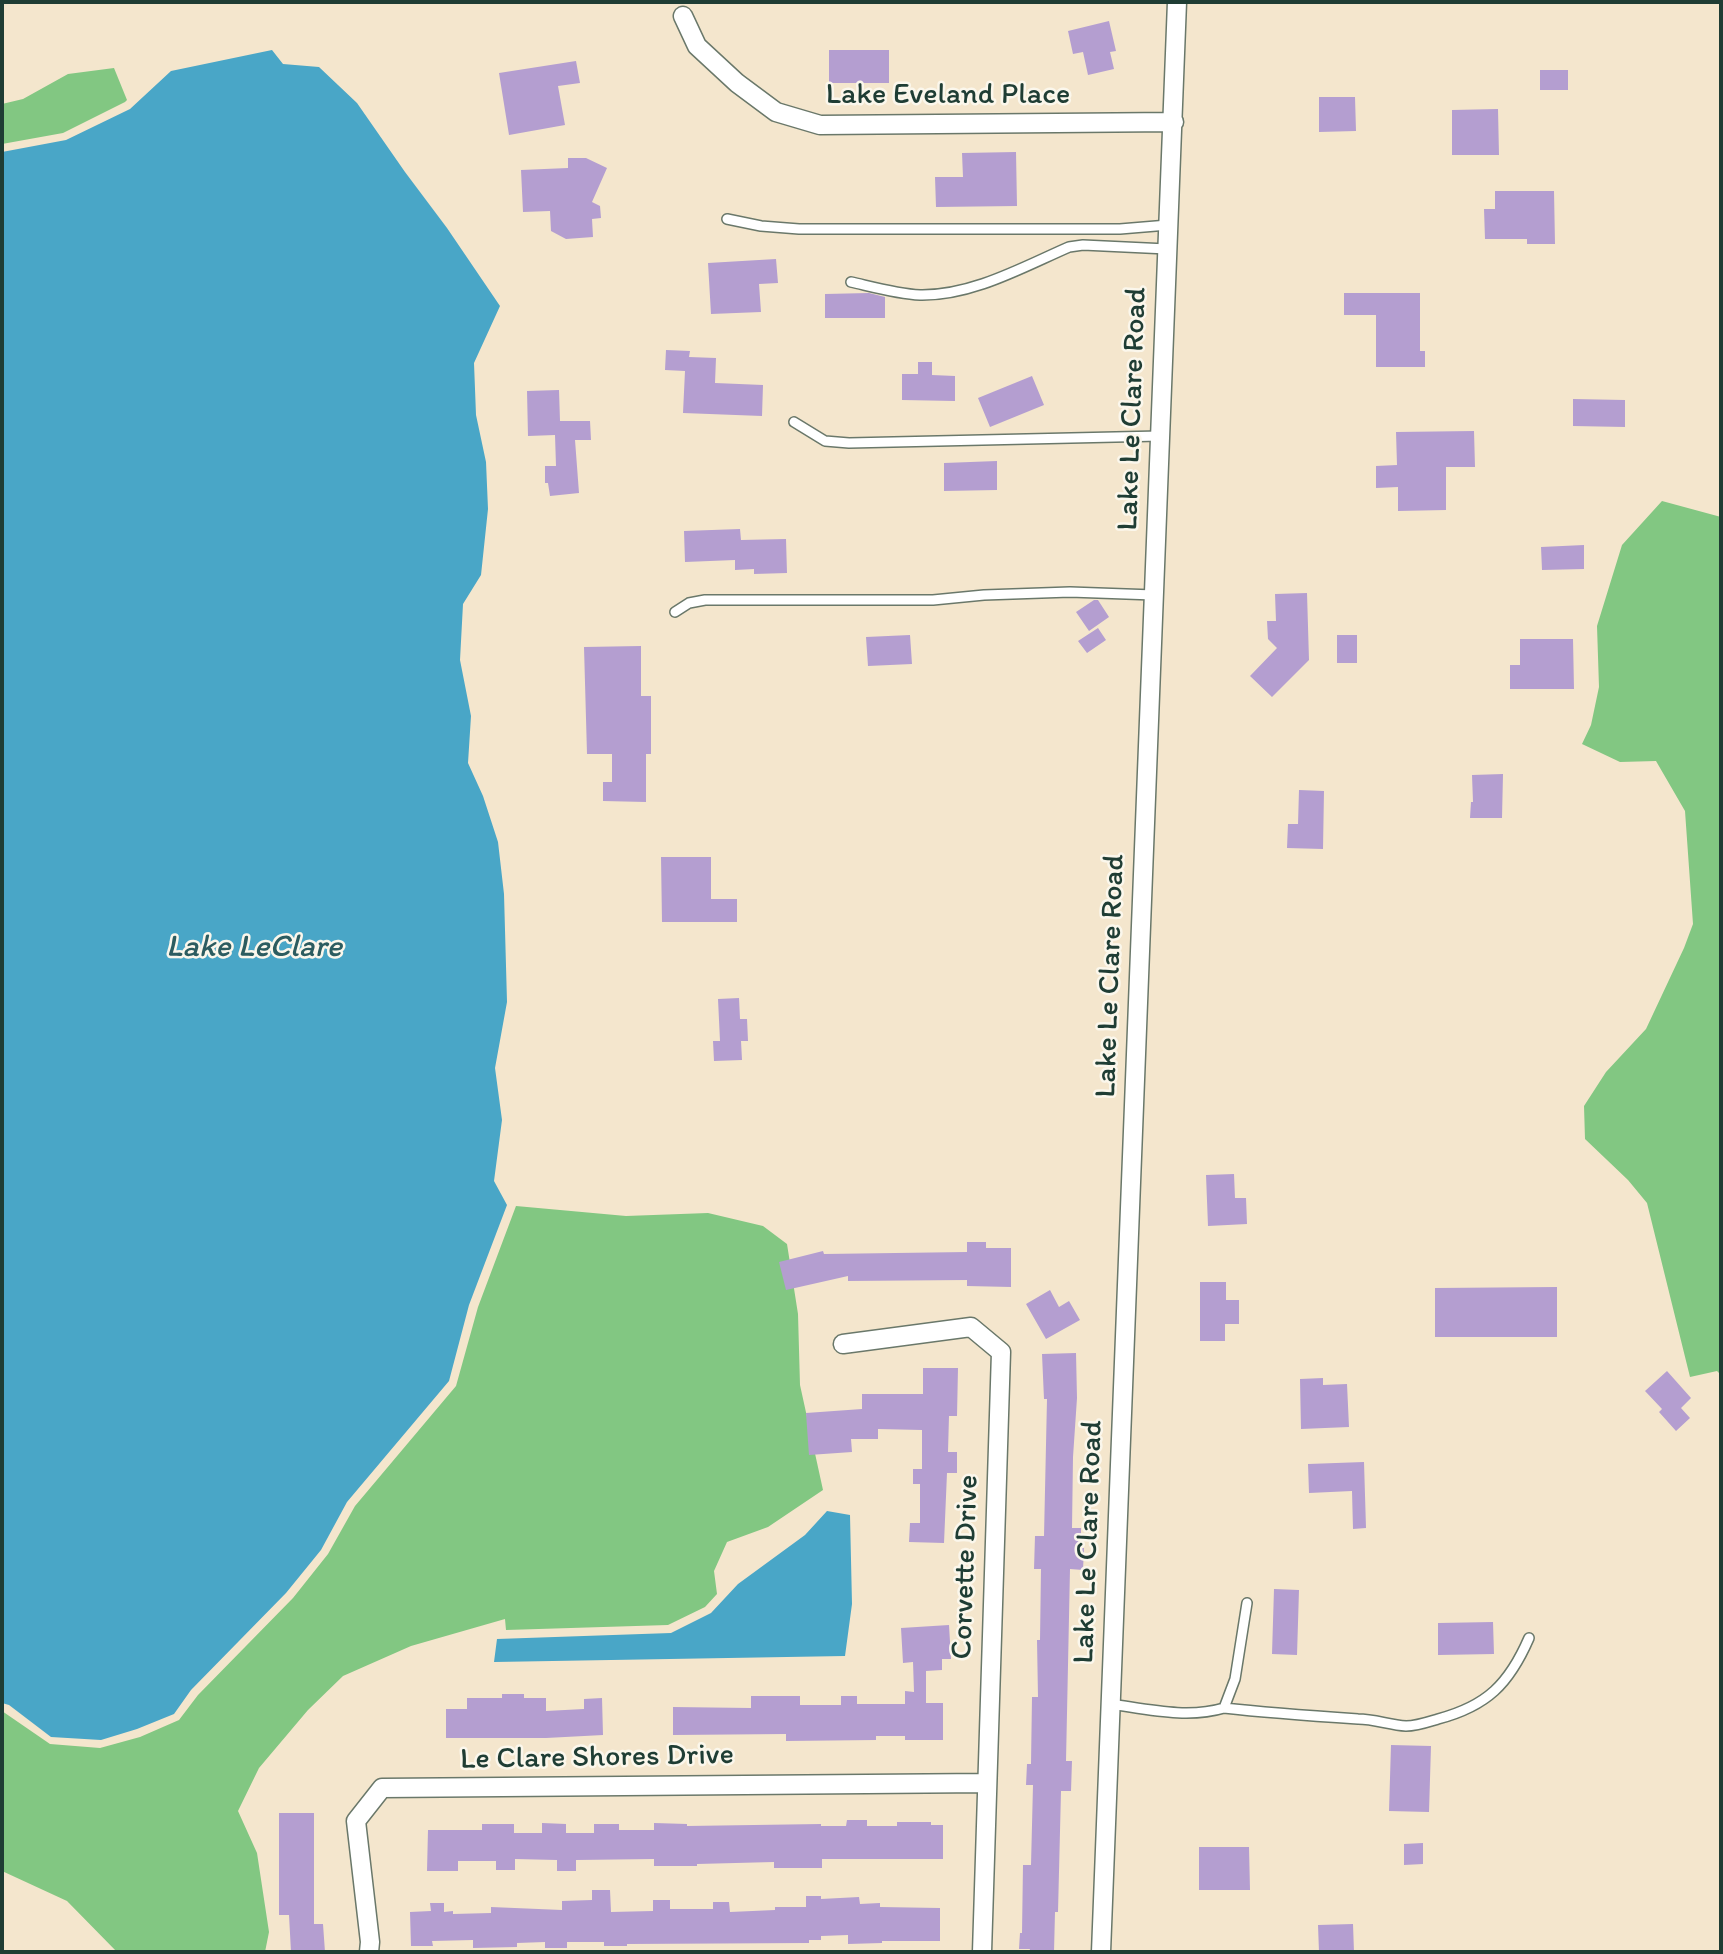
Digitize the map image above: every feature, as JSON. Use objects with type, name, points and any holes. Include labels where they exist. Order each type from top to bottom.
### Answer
[{"type":"street","name":"Lake Le Clare Road","points":[[1101,1952],[1177,2]]},
{"type":"street","name":"Lake Eveland Place","points":[[683,16],[697,46],[737,83],[776,112],[820,125],[1174,122]]},
{"type":"street","name":"Corvette Drive","points":[[843,1343],[971,1327],[1002,1352],[982,1952]]},
{"type":"street","name":"Le Clare Shores Drive","points":[[369,1952],[356,1821],[382,1788],[987,1783]]},
{"type":"lane","points":[[727,219],[761,226],[799,229],[1093,229],[1168,225]]},
{"type":"lane","points":[[851,282],[918,295],[940,294],[965,289],[1069,247],[1083,245],[1167,249]]},
{"type":"lane","points":[[794,422],[825,441],[849,443],[1160,436]]},
{"type":"lane","points":[[675,612],[689,603],[705,600],[933,600],[1070,592],[1154,595]]},
{"type":"lane","points":[[1224,1708],[1235,1679],[1247,1603]]},
{"type":"lane","points":[[1110,1704],[1178,1713],[1213,1712],[1224,1708],[1296,1716],[1368,1719],[1406,1726],[1458,1714],[1490,1696],[1519,1662],[1530,1638]]},
{"type":"green space","points":[[114,68],[127,100],[125,102],[63,133],[2,144],[2,104],[23,99],[68,74]]},
{"type":"green space","points":[[1662,501],[1721,517],[1721,1375],[1717,1371],[1690,1377],[1647,1203],[1628,1180],[1585,1139],[1584,1106],[1606,1072],[1646,1029],[1693,924],[1685,811],[1656,761],[1620,762],[1582,744],[1591,725],[1599,687],[1597,626],[1622,545]]},
{"type":"green space","points":[[516,1206],[626,1216],[708,1213],[763,1226],[787,1244],[798,1314],[800,1385],[823,1490],[768,1527],[727,1542],[714,1571],[717,1594],[705,1607],[668,1625],[506,1630],[505,1619],[411,1646],[343,1676],[308,1710],[259,1768],[238,1811],[257,1853],[269,1932],[265,1952],[117,1952],[67,1901],[2,1871],[2,1711],[50,1744],[100,1748],[140,1737],[179,1720],[198,1695],[293,1598],[328,1554],[355,1506],[456,1386],[478,1307]]},
{"type":"water","name":"Lake LeClare","points":[[272,50],[283,64],[319,67],[357,103],[500,306],[474,363],[476,415],[486,462],[488,509],[481,575],[463,604],[460,660],[471,716],[468,763],[483,796],[498,842],[504,894],[507,1002],[495,1068],[502,1120],[494,1181],[507,1205],[469,1305],[449,1381],[347,1502],[321,1550],[286,1593],[191,1690],[174,1714],[101,1740],[51,1737],[9,1705],[2,1703],[2,152],[66,140],[130,109],[171,71]]},
{"type":"water","points":[[827,1511],[850,1515],[852,1604],[845,1656],[494,1662],[497,1639],[671,1633],[711,1613],[738,1584],[805,1535]]},
{"type":"building","points":[[1109,21],[1116,51],[1110,52],[1114,69],[1088,75],[1083,52],[1073,54],[1068,31]]},
{"type":"building","points":[[829,50],[889,50],[889,83],[829,83]]},
{"type":"building","points":[[576,61],[580,83],[558,86],[565,125],[509,135],[499,73]]},
{"type":"building","points":[[1540,70],[1568,70],[1568,90],[1540,90]]},
{"type":"building","points":[[1319,97],[1355,97],[1356,131],[1319,132]]},
{"type":"building","points":[[1498,109],[1499,155],[1452,155],[1452,110]]},
{"type":"building","points":[[1016,152],[1017,206],[936,207],[935,177],[963,177],[962,153]]},
{"type":"building","points":[[568,158],[586,158],[607,168],[592,202],[600,206],[601,218],[592,219],[593,237],[566,239],[551,231],[550,211],[523,212],[521,170],[568,168]]},
{"type":"building","points":[[1495,191],[1554,191],[1555,244],[1527,244],[1527,239],[1485,239],[1484,209],[1495,209]]},
{"type":"building","points":[[776,259],[778,283],[759,284],[761,312],[711,314],[708,263]]},
{"type":"building","points":[[869,293],[885,297],[885,318],[825,318],[825,294]]},
{"type":"building","points":[[1344,293],[1420,293],[1420,351],[1425,351],[1425,367],[1376,367],[1376,315],[1344,315]]},
{"type":"building","points":[[666,350],[690,351],[689,357],[716,358],[715,383],[763,385],[762,416],[683,413],[685,371],[665,370]]},
{"type":"building","points":[[918,362],[932,362],[932,375],[955,376],[955,401],[902,400],[902,374],[918,374]]},
{"type":"building","points":[[1032,376],[1044,405],[990,427],[978,398]]},
{"type":"building","points":[[559,390],[560,421],[590,421],[591,440],[575,440],[579,493],[550,496],[548,483],[545,483],[545,466],[556,466],[555,435],[528,436],[527,391]]},
{"type":"building","points":[[1573,399],[1625,400],[1625,427],[1573,426]]},
{"type":"building","points":[[1474,431],[1475,467],[1446,467],[1446,510],[1398,511],[1398,487],[1376,488],[1376,466],[1397,465],[1396,432]]},
{"type":"building","points":[[997,461],[997,490],[944,491],[944,463]]},
{"type":"building","points":[[740,529],[741,540],[786,539],[787,573],[754,574],[754,569],[735,570],[735,560],[685,562],[684,531]]},
{"type":"building","points":[[1584,545],[1584,569],[1542,570],[1541,547]]},
{"type":"building","points":[[1307,593],[1309,660],[1272,697],[1250,676],[1277,648],[1268,639],[1267,621],[1276,621],[1275,594]]},
{"type":"building","points":[[1098,600],[1109,617],[1089,631],[1076,612]]},
{"type":"building","points":[[1098,628],[1106,640],[1087,653],[1078,641]]},
{"type":"building","points":[[910,635],[912,664],[868,666],[866,637]]},
{"type":"building","points":[[1337,635],[1357,635],[1357,663],[1337,663]]},
{"type":"building","points":[[1520,639],[1573,639],[1574,689],[1510,689],[1510,665],[1520,665]]},
{"type":"building","points":[[641,646],[641,696],[651,696],[651,754],[646,754],[646,802],[603,801],[603,782],[612,782],[612,754],[587,754],[584,647]]},
{"type":"building","points":[[1503,774],[1502,818],[1470,818],[1473,802],[1472,775]]},
{"type":"building","points":[[1299,790],[1324,791],[1323,849],[1287,848],[1288,824],[1298,824]]},
{"type":"building","points":[[661,857],[711,857],[711,899],[737,899],[737,922],[662,922]]},
{"type":"building","points":[[739,998],[740,1019],[747,1019],[748,1041],[741,1041],[742,1060],[714,1061],[713,1041],[720,1041],[718,999]]},
{"type":"building","points":[[1234,1174],[1235,1198],[1246,1198],[1247,1224],[1208,1226],[1206,1175]]},
{"type":"building","points":[[967,1242],[986,1242],[986,1248],[1011,1248],[1011,1287],[967,1286],[967,1280],[848,1281],[848,1276],[786,1290],[779,1262],[823,1251],[824,1254],[967,1252]]},
{"type":"building","points":[[1200,1282],[1226,1282],[1226,1300],[1239,1300],[1239,1324],[1225,1324],[1225,1341],[1200,1341]]},
{"type":"building","points":[[1557,1287],[1557,1337],[1435,1337],[1435,1288]]},
{"type":"building","points":[[1050,1290],[1059,1307],[1069,1301],[1080,1320],[1046,1339],[1026,1304]]},
{"type":"building","points":[[1076,1353],[1072,1528],[1081,1528],[1081,1548],[1084,1548],[1083,1570],[1070,1569],[1066,1761],[1072,1761],[1071,1791],[1061,1791],[1058,1912],[1055,1912],[1054,1952],[1029,1952],[1030,1949],[1019,1949],[1022,1933],[1023,1865],[1031,1865],[1033,1785],[1026,1785],[1027,1764],[1031,1764],[1032,1697],[1038,1697],[1037,1640],[1040,1640],[1041,1569],[1034,1569],[1035,1536],[1044,1536],[1047,1399],[1044,1399],[1042,1354]]},
{"type":"building","points":[[923,1368],[958,1368],[957,1416],[949,1416],[948,1452],[957,1452],[957,1473],[947,1473],[944,1543],[909,1542],[910,1523],[920,1523],[920,1484],[913,1484],[913,1469],[922,1469],[922,1430],[878,1429],[878,1439],[851,1439],[852,1452],[809,1455],[806,1413],[862,1409],[862,1394],[923,1394]]},
{"type":"building","points":[[1667,1371],[1691,1398],[1681,1408],[1690,1418],[1676,1431],[1659,1412],[1662,1409],[1645,1391]]},
{"type":"building","points":[[1323,1378],[1323,1385],[1347,1384],[1349,1427],[1301,1429],[1300,1379]]},
{"type":"building","points":[[1364,1462],[1366,1528],[1353,1529],[1352,1491],[1309,1493],[1308,1464]]},
{"type":"building","points":[[1274,1589],[1299,1590],[1297,1655],[1272,1654]]},
{"type":"building","points":[[1493,1622],[1494,1654],[1438,1655],[1438,1623]]},
{"type":"building","points":[[949,1625],[951,1659],[942,1659],[942,1670],[926,1671],[926,1703],[943,1703],[943,1740],[905,1740],[905,1736],[876,1736],[876,1740],[786,1741],[786,1734],[673,1735],[673,1707],[751,1708],[751,1696],[800,1696],[800,1705],[841,1705],[841,1696],[857,1696],[857,1704],[905,1704],[905,1691],[914,1692],[913,1662],[903,1663],[901,1628]]},
{"type":"building","points":[[502,1694],[546,1698],[546,1711],[584,1709],[584,1699],[602,1698],[603,1735],[446,1738],[446,1709],[467,1709],[467,1698],[502,1698]]},
{"type":"building","points":[[1391,1745],[1431,1746],[1429,1812],[1389,1811]]},
{"type":"building","points":[[279,1813],[314,1813],[314,1924],[323,1924],[325,1952],[291,1952],[289,1915],[279,1915]]},
{"type":"building","points":[[847,1820],[867,1820],[867,1826],[897,1826],[897,1822],[931,1822],[931,1825],[943,1825],[943,1859],[822,1859],[822,1868],[774,1868],[774,1862],[654,1866],[654,1859],[576,1860],[576,1871],[557,1871],[557,1860],[515,1859],[515,1870],[496,1870],[496,1861],[458,1861],[458,1871],[427,1871],[428,1830],[482,1830],[482,1824],[514,1824],[514,1833],[542,1833],[542,1823],[566,1824],[566,1833],[594,1833],[594,1824],[619,1824],[619,1830],[654,1830],[654,1823],[687,1826],[846,1826]]},
{"type":"building","points":[[1423,1843],[1423,1864],[1404,1865],[1404,1844]]},
{"type":"building","points":[[1199,1847],[1249,1847],[1250,1890],[1199,1890]]},
{"type":"building","points":[[592,1890],[610,1890],[611,1912],[653,1911],[653,1900],[670,1900],[670,1909],[713,1909],[713,1902],[729,1902],[730,1912],[775,1910],[775,1907],[806,1907],[806,1896],[821,1896],[821,1899],[859,1897],[860,1904],[880,1903],[880,1907],[940,1908],[940,1941],[848,1944],[848,1935],[821,1936],[821,1940],[809,1940],[809,1943],[604,1946],[604,1942],[567,1942],[567,1948],[545,1948],[545,1942],[517,1943],[517,1947],[473,1948],[473,1940],[432,1941],[433,1946],[411,1946],[410,1912],[431,1911],[430,1903],[444,1903],[444,1912],[453,1911],[453,1914],[491,1913],[491,1907],[562,1910],[562,1901],[592,1900]]},
{"type":"building","points":[[1353,1924],[1354,1952],[1319,1952],[1318,1925]]}]
